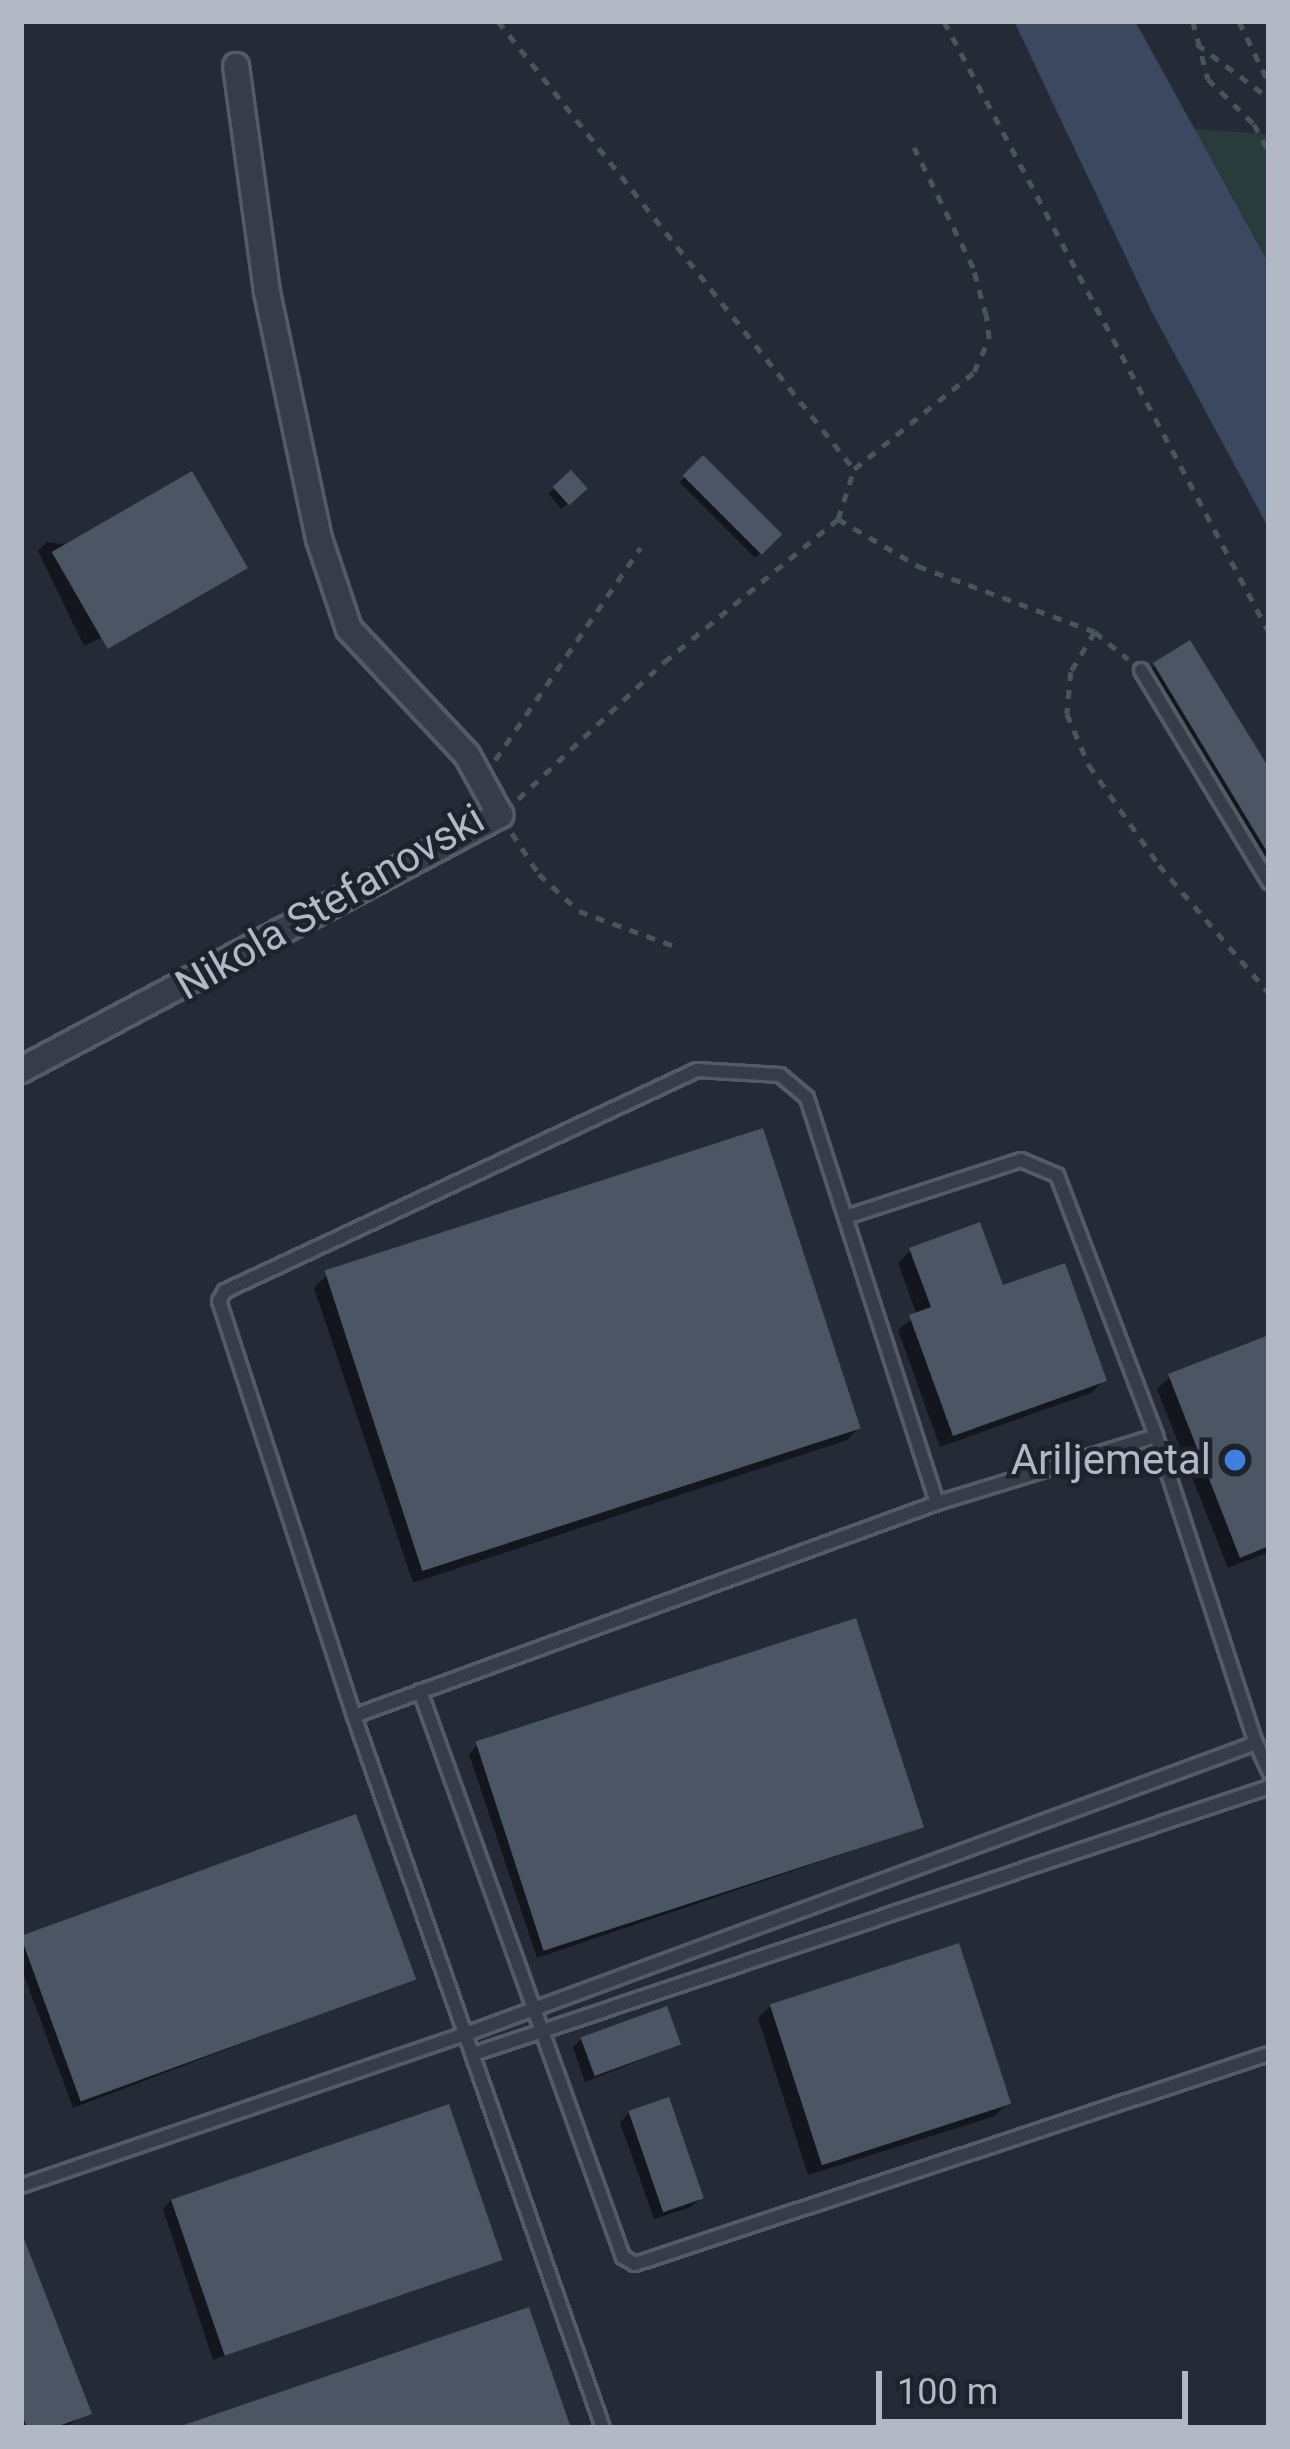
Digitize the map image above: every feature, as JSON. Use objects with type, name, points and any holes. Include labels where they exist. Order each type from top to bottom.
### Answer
[{"type":"street","name":"Nikola Stefanovski","points":[[21,1070],[500,814],[467,755],[349,629],[319,539],[267,292],[236,66]]},
{"type":"lane","points":[[1141,670],[1269,882]]},
{"type":"lane","points":[[603,2428],[354,1716],[220,1310],[225,1291],[697,1070],[780,1075],[807,1098],[849,1216],[937,1503]]},
{"type":"lane","points":[[849,1216],[1021,1160],[1057,1175],[1156,1436],[1269,1771]]},
{"type":"lane","points":[[354,1716],[937,1503],[1156,1436]]},
{"type":"lane","points":[[420,1691],[623,2257],[635,2264],[1269,2054]]},
{"type":"lane","points":[[21,2186],[466,2034],[1256,1743]]},
{"type":"lane","points":[[474,2054],[1269,1787]]},
{"type":"path","points":[[498,21],[854,469]]},
{"type":"path","points":[[944,21],[1269,632]]},
{"type":"path","points":[[1193,21],[1208,79],[1254,124],[1269,151]]},
{"type":"path","points":[[1239,21],[1269,83]]},
{"type":"path","points":[[1197,44],[1269,98]]},
{"type":"path","points":[[674,946],[579,911],[539,874],[500,814],[664,662],[838,519],[854,469],[951,398],[989,339],[973,268],[914,148]]},
{"type":"path","points":[[838,519],[918,566],[1095,632],[1141,670]]},
{"type":"path","points":[[496,777],[495,758],[640,548]]},
{"type":"path","points":[[1095,632],[1071,671],[1067,714],[1089,765],[1160,866],[1269,993]]},
{"type":"shaded area","points":[[1194,129],[1269,134],[1269,264],[1248,225]]},
{"type":"water","points":[[1014,21],[1135,21],[1269,264],[1269,529],[1152,312]]},
{"type":"building","points":[[703,455],[782,534],[762,555],[682,476]]},
{"type":"building","points":[[571,470],[588,489],[569,505],[552,487]]},
{"type":"building","points":[[192,471],[248,568],[108,649],[52,552]]},
{"type":"building","points":[[1190,640],[1269,768],[1269,855],[1153,663]]},
{"type":"building","points":[[763,1128],[861,1429],[422,1571],[325,1270]]},
{"type":"building","points":[[980,1222],[1003,1285],[1065,1263],[1107,1381],[953,1436],[909,1315],[931,1307],[909,1248]]},
{"type":"building","name":"Ariljemetal","points":[[1269,1335],[1269,1546],[1240,1558],[1168,1374]]},
{"type":"building","points":[[856,1618],[924,1827],[544,1951],[476,1742]]},
{"type":"building","points":[[356,1814],[416,1979],[81,2101],[21,1936]]},
{"type":"building","points":[[959,1943],[1011,2104],[822,2165],[770,2004]]},
{"type":"building","points":[[667,2006],[681,2045],[595,2076],[581,2037]]},
{"type":"building","points":[[669,2097],[704,2198],[663,2212],[628,2111]]},
{"type":"building","points":[[449,2104],[503,2260],[225,2356],[171,2200]]},
{"type":"building","points":[[21,2231],[92,2414],[53,2428],[27,2428],[21,2412]]},
{"type":"building","points":[[529,2307],[571,2428],[184,2428],[184,2425]]},
{"type":"place","name":"Ariljemetal","points":[[1235,1460]]}]
